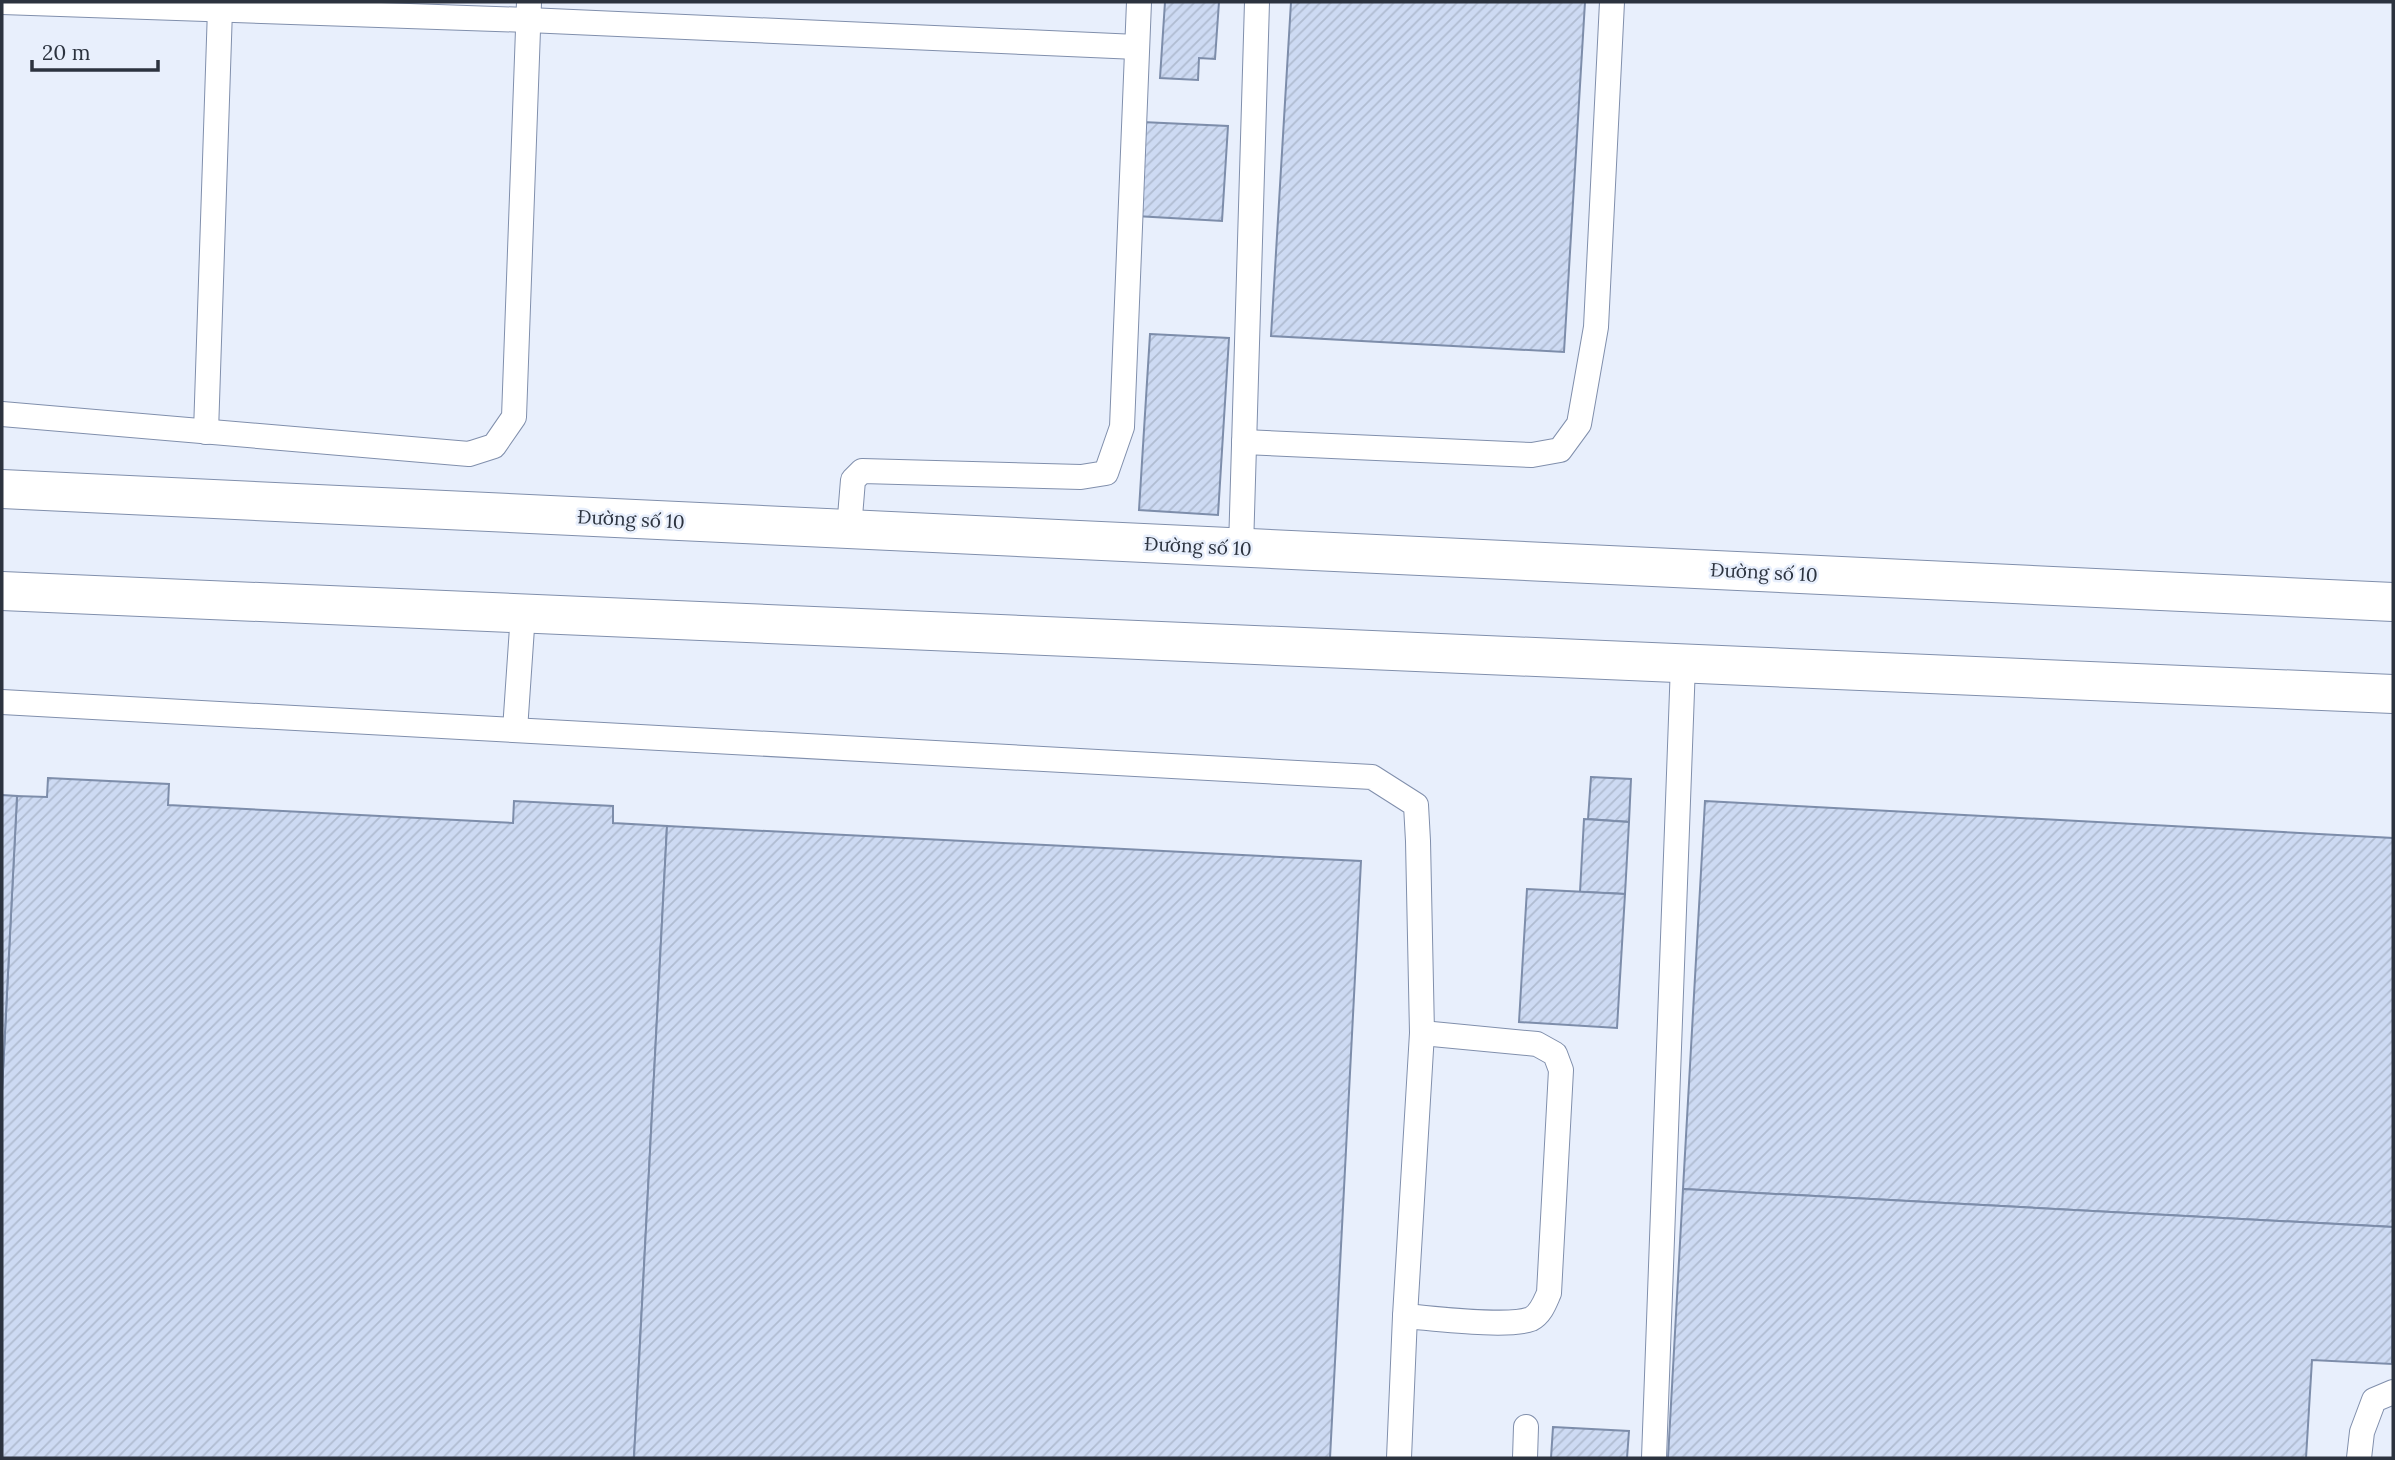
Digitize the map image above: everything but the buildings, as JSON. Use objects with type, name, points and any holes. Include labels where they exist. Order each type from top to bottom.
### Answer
[{"type":"street","name":"Đường số 10","points":[[2,489],[2393,602]]},
{"type":"street","points":[[2,591],[2393,694]]},
{"type":"lane","points":[[2,2],[219,9],[529,11],[1137,47]]},
{"type":"lane","points":[[849,529],[853,480],[862,471],[1081,477],[1106,473],[1122,427],[1139,2]]},
{"type":"lane","points":[[1241,548],[1257,2]]},
{"type":"lane","points":[[1244,443],[1532,455],[1560,450],[1579,424],[1596,327],[1612,2]]},
{"type":"lane","points":[[206,432],[219,9]]},
{"type":"lane","points":[[2,414],[469,454],[494,446],[514,417],[529,11]]},
{"type":"lane","points":[[514,730],[523,613]]},
{"type":"lane","points":[[1654,1458],[1683,664]]},
{"type":"lane","points":[[2,702],[1372,777],[1416,805],[1419,841],[1422,1033],[1399,1458]]},
{"type":"lane","points":[[1405,1316],[1509,1323],[1530,1319],[1539,1313],[1549,1293],[1550,1279],[1561,1069],[1555,1054],[1537,1044],[1422,1033]]},
{"type":"lane","points":[[2359,1458],[2362,1432],[2374,1400],[2393,1392]]},
{"type":"lane","points":[[1525,1458],[1526,1427]]}]
